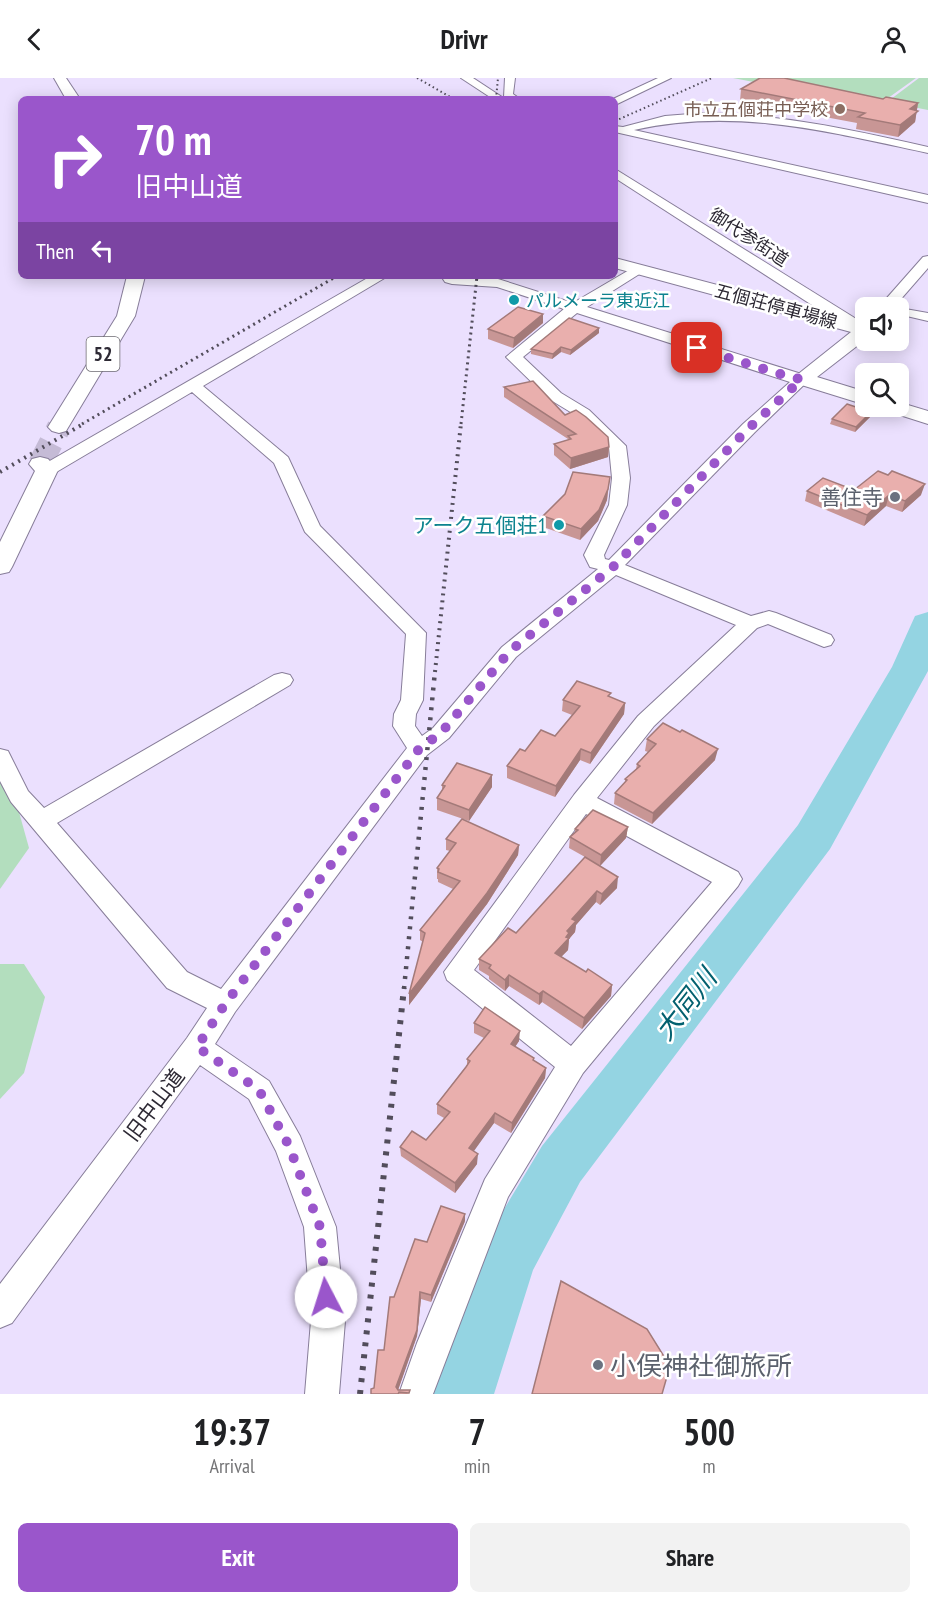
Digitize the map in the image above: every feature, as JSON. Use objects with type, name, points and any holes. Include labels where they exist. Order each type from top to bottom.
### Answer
[{"type":"main road","points":[[60,78],[71,96]]},
{"type":"main road","name":"五個荘停車場線","points":[[618,264],[855,327]]},
{"type":"main road","name":"52","points":[[59,427],[126,316],[135,279]]},
{"type":"main road","name":"五個荘停車場線","points":[[802,379],[855,338]]},
{"type":"main road","points":[[802,379],[855,396]]},
{"type":"main road","points":[[909,412],[928,418]]},
{"type":"main road","points":[[0,567],[43,467]]},
{"type":"street","points":[[466,78],[495,96]]},
{"type":"street","points":[[510,78],[510,96]]},
{"type":"street","points":[[618,101],[666,78]]},
{"type":"street","points":[[618,130],[672,119],[743,117],[796,123],[928,150]]},
{"type":"street","points":[[618,130],[928,199]]},
{"type":"street","name":"御代参街道","points":[[618,175],[855,326]]},
{"type":"street","points":[[899,297],[928,260]]},
{"type":"street","points":[[636,270],[573,309],[514,357],[555,396],[583,413],[617,446],[621,478],[618,506],[594,555],[597,563],[613,567],[750,623]]},
{"type":"street","points":[[43,467],[193,385],[376,279]]},
{"type":"street","points":[[453,279],[456,281],[499,280],[573,309],[802,379]]},
{"type":"street","points":[[909,312],[928,317]]},
{"type":"street","name":"旧中山道","points":[[0,1311],[197,1047],[225,1004],[419,749],[441,733],[509,652],[613,567],[749,428],[802,379]]},
{"type":"street","points":[[193,385],[282,461],[312,528],[416,633],[412,700],[405,714],[404,726],[419,749]]},
{"type":"street","points":[[573,1064],[457,972],[582,801],[646,721],[750,623],[769,617],[824,640]]},
{"type":"street","points":[[41,821],[282,680]]},
{"type":"street","points":[[0,757],[19,796],[177,980],[225,1004]]},
{"type":"street","points":[[416,1394],[496,1189],[573,1064],[729,879],[582,801]]},
{"type":"street","points":[[197,1047],[259,1090],[289,1146],[320,1227],[328,1321],[322,1394]]},
{"type":"green space","points":[[733,78],[916,78],[877,106]]},
{"type":"green space","points":[[919,78],[928,78],[928,110],[887,102]]},
{"type":"green space","points":[[9,776],[29,848],[0,889],[0,780]]},
{"type":"green space","points":[[0,964],[24,964],[45,997],[24,1073],[0,1099]]},
{"type":"building","points":[[760,78],[784,78],[883,99],[886,97],[918,103],[910,109],[918,111],[900,125],[858,117],[865,113],[741,89]]},
{"type":"building","points":[[518,307],[543,314],[514,338],[488,329]]},
{"type":"building","points":[[569,318],[599,328],[571,350],[561,347],[553,354],[531,349]]},
{"type":"building","points":[[533,381],[565,415],[576,410],[586,417],[608,437],[609,447],[571,458],[554,444],[571,439],[568,436],[576,434],[504,387]]},
{"type":"building","points":[[847,404],[855,407],[855,417],[866,417],[856,427],[832,419]]},
{"type":"building","points":[[878,471],[888,475],[892,471],[925,484],[905,501],[889,495],[867,515],[807,491],[823,478],[854,490]]},
{"type":"building","points":[[573,472],[610,477],[608,489],[599,510],[581,529],[543,516],[565,494]]},
{"type":"building","points":[[577,681],[611,693],[608,696],[625,703],[591,753],[581,749],[556,786],[507,766],[520,749],[525,751],[541,730],[555,736],[580,706],[563,700]]},
{"type":"building","points":[[663,723],[718,749],[653,813],[615,793],[627,780],[625,779],[640,766],[637,764],[656,744],[647,739]]},
{"type":"building","points":[[457,763],[492,775],[469,810],[437,798],[445,786],[442,785]]},
{"type":"building","points":[[593,810],[628,827],[601,855],[570,837]]},
{"type":"building","points":[[462,819],[519,845],[487,893],[409,994],[425,933],[420,930],[460,881],[438,872],[437,868],[456,843],[446,839]]},
{"type":"building","points":[[585,857],[618,877],[602,894],[597,891],[572,919],[576,921],[567,931],[569,933],[566,937],[569,938],[555,953],[586,972],[588,969],[612,985],[584,1018],[543,991],[539,994],[509,975],[505,980],[489,968],[491,965],[479,959],[508,928],[516,933]]},
{"type":"building","points":[[485,1007],[520,1031],[511,1044],[546,1068],[512,1123],[495,1113],[469,1148],[478,1154],[455,1183],[400,1147],[412,1131],[426,1140],[450,1112],[437,1104],[470,1061],[467,1059],[490,1031],[474,1023]]},
{"type":"building","points":[[441,1206],[465,1214],[431,1295],[420,1292],[417,1330],[396,1387],[398,1390],[410,1390],[409,1393],[371,1394],[371,1389],[374,1388],[378,1350],[384,1350],[390,1297],[394,1297],[415,1239],[427,1242]]},
{"type":"building","name":"小俣神社御旅所","points":[[561,1281],[647,1329],[670,1366],[662,1394],[532,1394]]},
{"type":"waterway","name":"大同川","points":[[463,1394],[507,1259],[561,1164],[814,837],[911,667],[928,624]]},
{"type":"tunnel","points":[[40,464],[59,427]]},
{"type":"railway","points":[[417,78],[449,96]]},
{"type":"railway","points":[[496,96],[498,78]]},
{"type":"railway","points":[[618,120],[712,78]]},
{"type":"railway","points":[[82,424],[332,279]]},
{"type":"railway","points":[[461,424],[477,279]]},
{"type":"railway","points":[[0,472],[85,423]]},
{"type":"railway","points":[[435,672],[461,423]]},
{"type":"railway","points":[[404,989],[435,671]]},
{"type":"railway","points":[[360,1394],[404,988]]},
{"type":"place","name":"市立五個荘中学校","points":[[840,109]]},
{"type":"place","name":"パルメーラ東近江","points":[[514,300]]},
{"type":"place","name":"善住寺","points":[[895,497]]},
{"type":"place","name":"アーク五個荘1","points":[[559,525]]},
{"type":"place","name":"小俣神社御旅所","points":[[598,1365]]},
{"type":"route","points":[[326,1297],[320,1227],[289,1146],[259,1090],[197,1047],[225,1004],[325,876],[419,749],[441,733],[509,652],[613,567],[772,405],[802,379],[697,348]]}]
